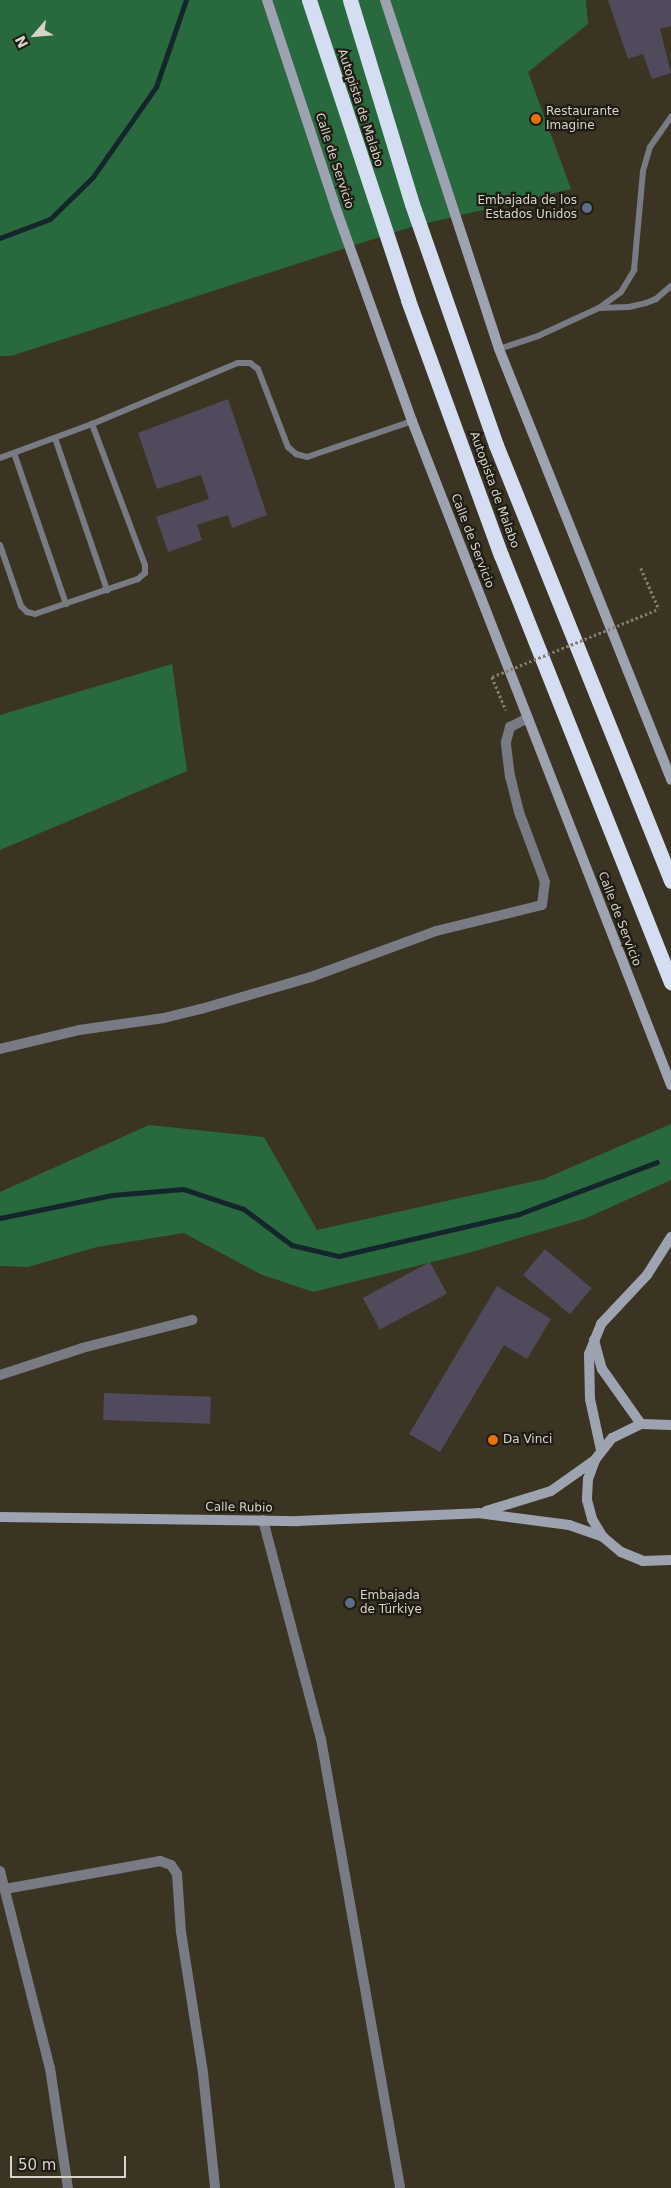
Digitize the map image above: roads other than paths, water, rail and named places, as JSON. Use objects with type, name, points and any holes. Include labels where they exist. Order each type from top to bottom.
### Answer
[{"type":"highway","name":"Autopista de Malabo","points":[[309,0],[408,300],[498,546],[671,982]]},
{"type":"highway","name":"Autopista de Malabo","points":[[350,0],[412,204],[496,444],[671,881]]},
{"type":"street","name":"Calle de Servicio","points":[[267,0],[335,206],[412,421],[671,1085]]},
{"type":"street","points":[[385,0],[500,349],[671,780]]},
{"type":"street","points":[[0,1049],[79,1030],[164,1018],[201,1009],[311,977],[436,931],[542,905],[545,882],[519,812],[510,777],[506,742],[510,727],[528,718]]},
{"type":"street","points":[[601,1450],[587,1373],[594,1340],[602,1324],[647,1275],[671,1237]]},
{"type":"street","points":[[0,1375],[82,1348],[192,1320]]},
{"type":"street","points":[[594,1340],[606,1376],[640,1424]]},
{"type":"street","points":[[670,1562],[635,1558],[621,1552],[603,1537],[592,1519],[587,1500],[588,1479],[595,1460],[612,1438],[640,1424],[671,1425]]},
{"type":"street","name":"Calle Rubio","points":[[478,1513],[536,1498],[595,1460]]},
{"type":"street","name":"Calle Rubio","points":[[0,1517],[263,1520],[478,1513],[569,1525],[603,1537]]},
{"type":"street","points":[[263,1520],[321,1739],[400,2188]]},
{"type":"street","points":[[5,1889],[160,1862],[170,1865],[177,1874],[181,1932],[203,2073],[215,2188]]},
{"type":"street","points":[[0,1871],[50,2068],[68,2188]]},
{"type":"lane","points":[[500,349],[526,342],[599,308],[620,292],[634,270],[643,171],[650,148],[671,117]]},
{"type":"lane","points":[[599,308],[629,307],[646,303],[656,299],[671,286]]},
{"type":"lane","points":[[0,458],[92,424],[244,363],[258,369],[288,447],[296,454],[307,457],[412,421]]},
{"type":"lane","points":[[0,545],[22,606],[27,612],[35,614],[138,579],[145,572],[145,565],[92,424]]},
{"type":"lane","points":[[55,438],[107,590]]},
{"type":"lane","points":[[14,453],[66,604]]},
{"type":"waterway","points":[[0,238],[50,219],[93,177],[156,87],[186,0]]},
{"type":"waterway","points":[[0,1218],[112,1195],[183,1189],[244,1209],[292,1245],[339,1256],[519,1214],[657,1162]]},
{"type":"place","name":"Restaurante Imagine","points":[[536,119]]},
{"type":"place","name":"Embajada de los Estados Unidos","points":[[587,208]]},
{"type":"place","name":"Da Vinci","points":[[493,1440]]},
{"type":"place","name":"Embajada de Türkiye","points":[[350,1603]]}]
